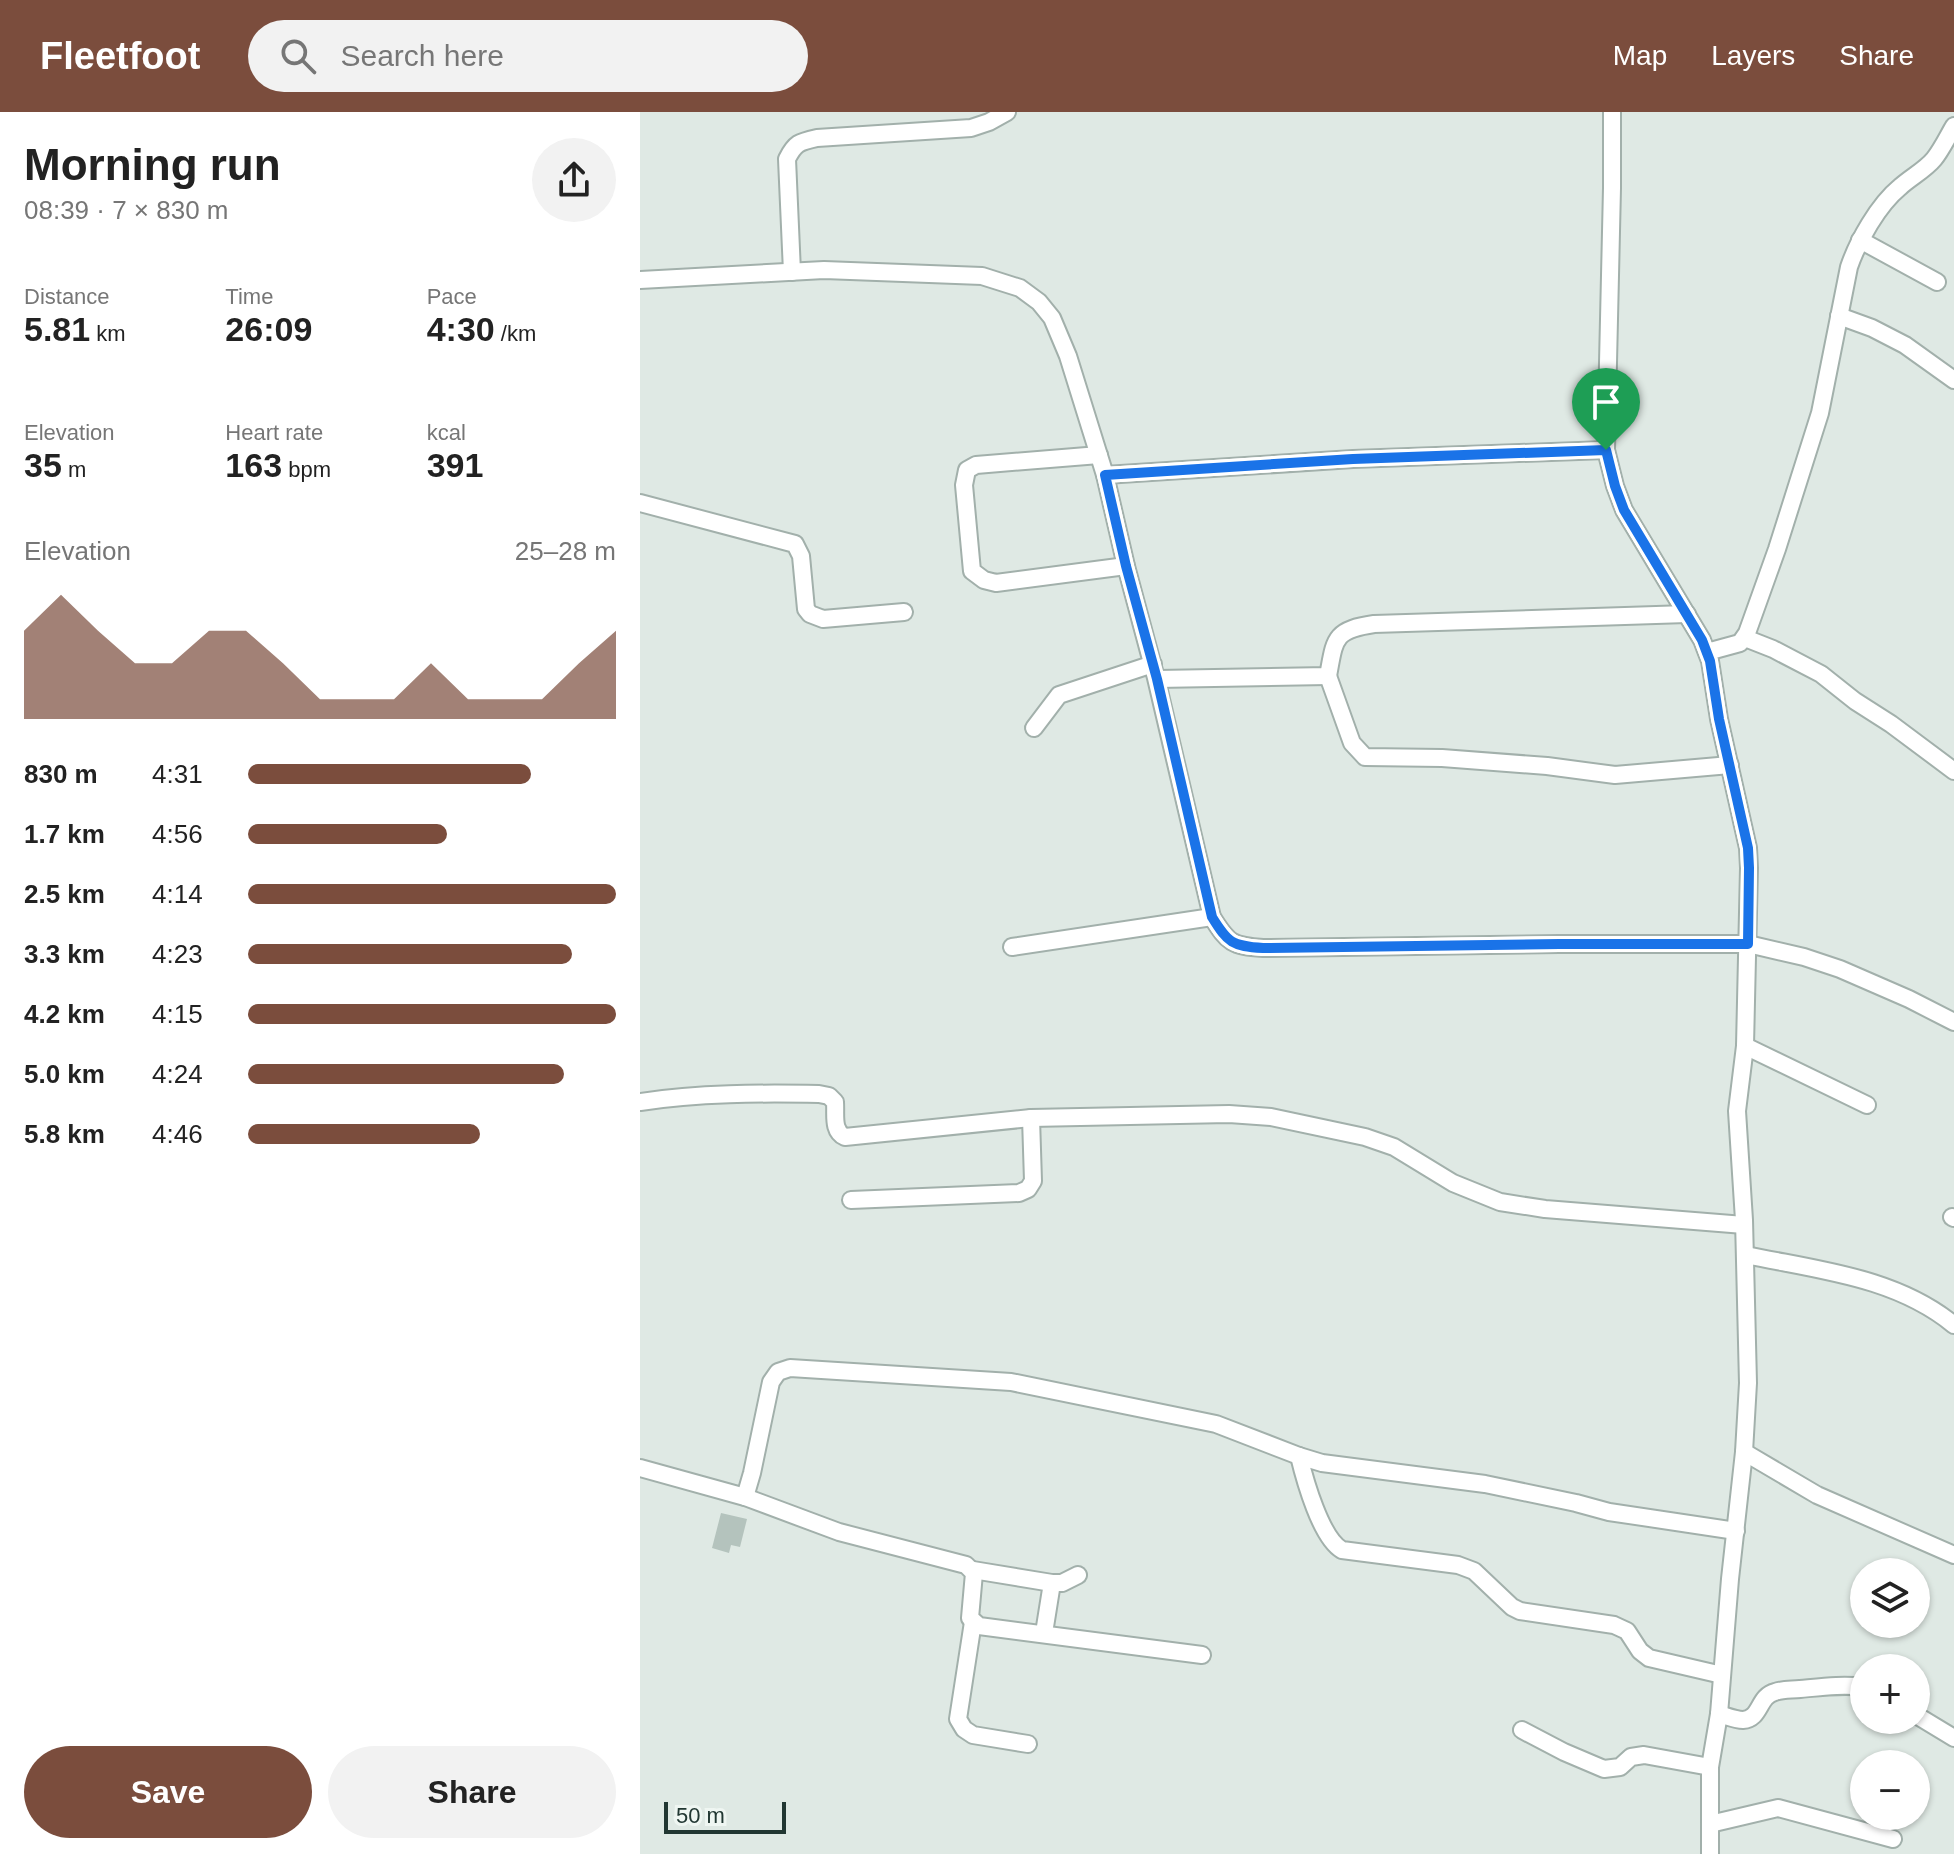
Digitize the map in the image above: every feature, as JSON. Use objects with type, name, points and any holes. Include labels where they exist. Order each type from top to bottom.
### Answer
[{"type":"street","points":[[792,272],[787,159],[795,145],[817,138],[971,120],[989,122],[1007,112]]},
{"type":"street","points":[[1612,112],[1606,450],[1624,510],[1707,652],[1748,848],[1745,1046],[1737,1111],[1746,1255],[1748,1383],[1719,1714],[1710,1767],[1710,1854]]},
{"type":"street","points":[[1707,652],[1740,643],[1745,638],[1820,413],[1849,267],[1860,240],[1897,189],[1936,157],[1954,126]]},
{"type":"street","points":[[1860,240],[1937,282]]},
{"type":"street","points":[[640,280],[824,270],[982,276],[1020,288],[1039,302],[1052,318],[1068,356],[1105,475],[1212,917],[1225,939],[1243,947],[1263,948],[1748,944],[1840,969],[1954,1022]]},
{"type":"street","points":[[1839,316],[1905,345],[1954,380]]},
{"type":"street","points":[[1105,475],[1353,459],[1606,450]]},
{"type":"street","points":[[1099,455],[976,465],[967,470],[964,485],[972,571],[984,580],[996,583],[1126,566]]},
{"type":"street","points":[[640,503],[795,544],[801,556],[806,609],[817,617],[904,612]]},
{"type":"street","points":[[1687,614],[1419,622],[1353,627],[1343,632],[1334,644],[1328,676],[1352,743],[1365,757],[1442,758],[1615,775],[1730,765]]},
{"type":"street","points":[[1745,638],[1821,674],[1954,771]]},
{"type":"street","points":[[1034,728],[1059,695],[1155,672],[1328,676]]},
{"type":"street","points":[[1012,947],[1212,917]]},
{"type":"street","points":[[1745,1046],[1867,1105]]},
{"type":"street","points":[[640,1102],[741,1093],[819,1094],[829,1096],[835,1102],[836,1129],[845,1137],[1031,1118],[1229,1114],[1271,1117],[1365,1137],[1394,1147],[1453,1183],[1500,1202],[1545,1209],[1744,1225]]},
{"type":"street","points":[[851,1200],[1019,1193],[1028,1189],[1033,1181],[1031,1118]]},
{"type":"street","points":[[1746,1255],[1873,1282],[1911,1298],[1954,1325]]},
{"type":"street","points":[[745,1497],[771,1382],[778,1372],[790,1368],[1011,1382],[1216,1424],[1322,1463],[1485,1484],[1609,1512],[1736,1531]]},
{"type":"street","points":[[1744,1452],[1817,1495],[1954,1555]]},
{"type":"street","points":[[1299,1456],[1305,1481],[1334,1546],[1342,1550],[1458,1565],[1474,1571],[1520,1611],[1614,1625],[1627,1631],[1640,1651],[1649,1658],[1722,1675]]},
{"type":"street","points":[[640,1468],[745,1497],[819,1526],[954,1561],[973,1570],[1052,1583],[1062,1583],[1078,1575]]},
{"type":"street","points":[[973,1570],[970,1618],[979,1626],[1202,1655]]},
{"type":"street","points":[[1044,1633],[1052,1583]]},
{"type":"street","points":[[973,1622],[958,1719],[964,1729],[973,1735],[1028,1744]]},
{"type":"street","points":[[1719,1714],[1743,1720],[1750,1718],[1763,1698],[1772,1692],[1850,1685]]},
{"type":"street","points":[[1930,1723],[1954,1738]]},
{"type":"street","points":[[1522,1730],[1604,1769],[1620,1767],[1631,1757],[1644,1755],[1710,1767]]},
{"type":"street","points":[[1710,1824],[1778,1808],[1893,1839]]},
{"type":"building","points":[[721,1513],[747,1519],[740,1547],[731,1545],[729,1553],[712,1548]]},
{"type":"route","points":[[1606,450],[1624,510],[1702,640],[1710,661],[1719,719],[1748,848],[1748,944],[1263,948],[1243,947],[1225,939],[1212,917],[1157,679],[1105,475],[1353,459],[1606,450]]}]
